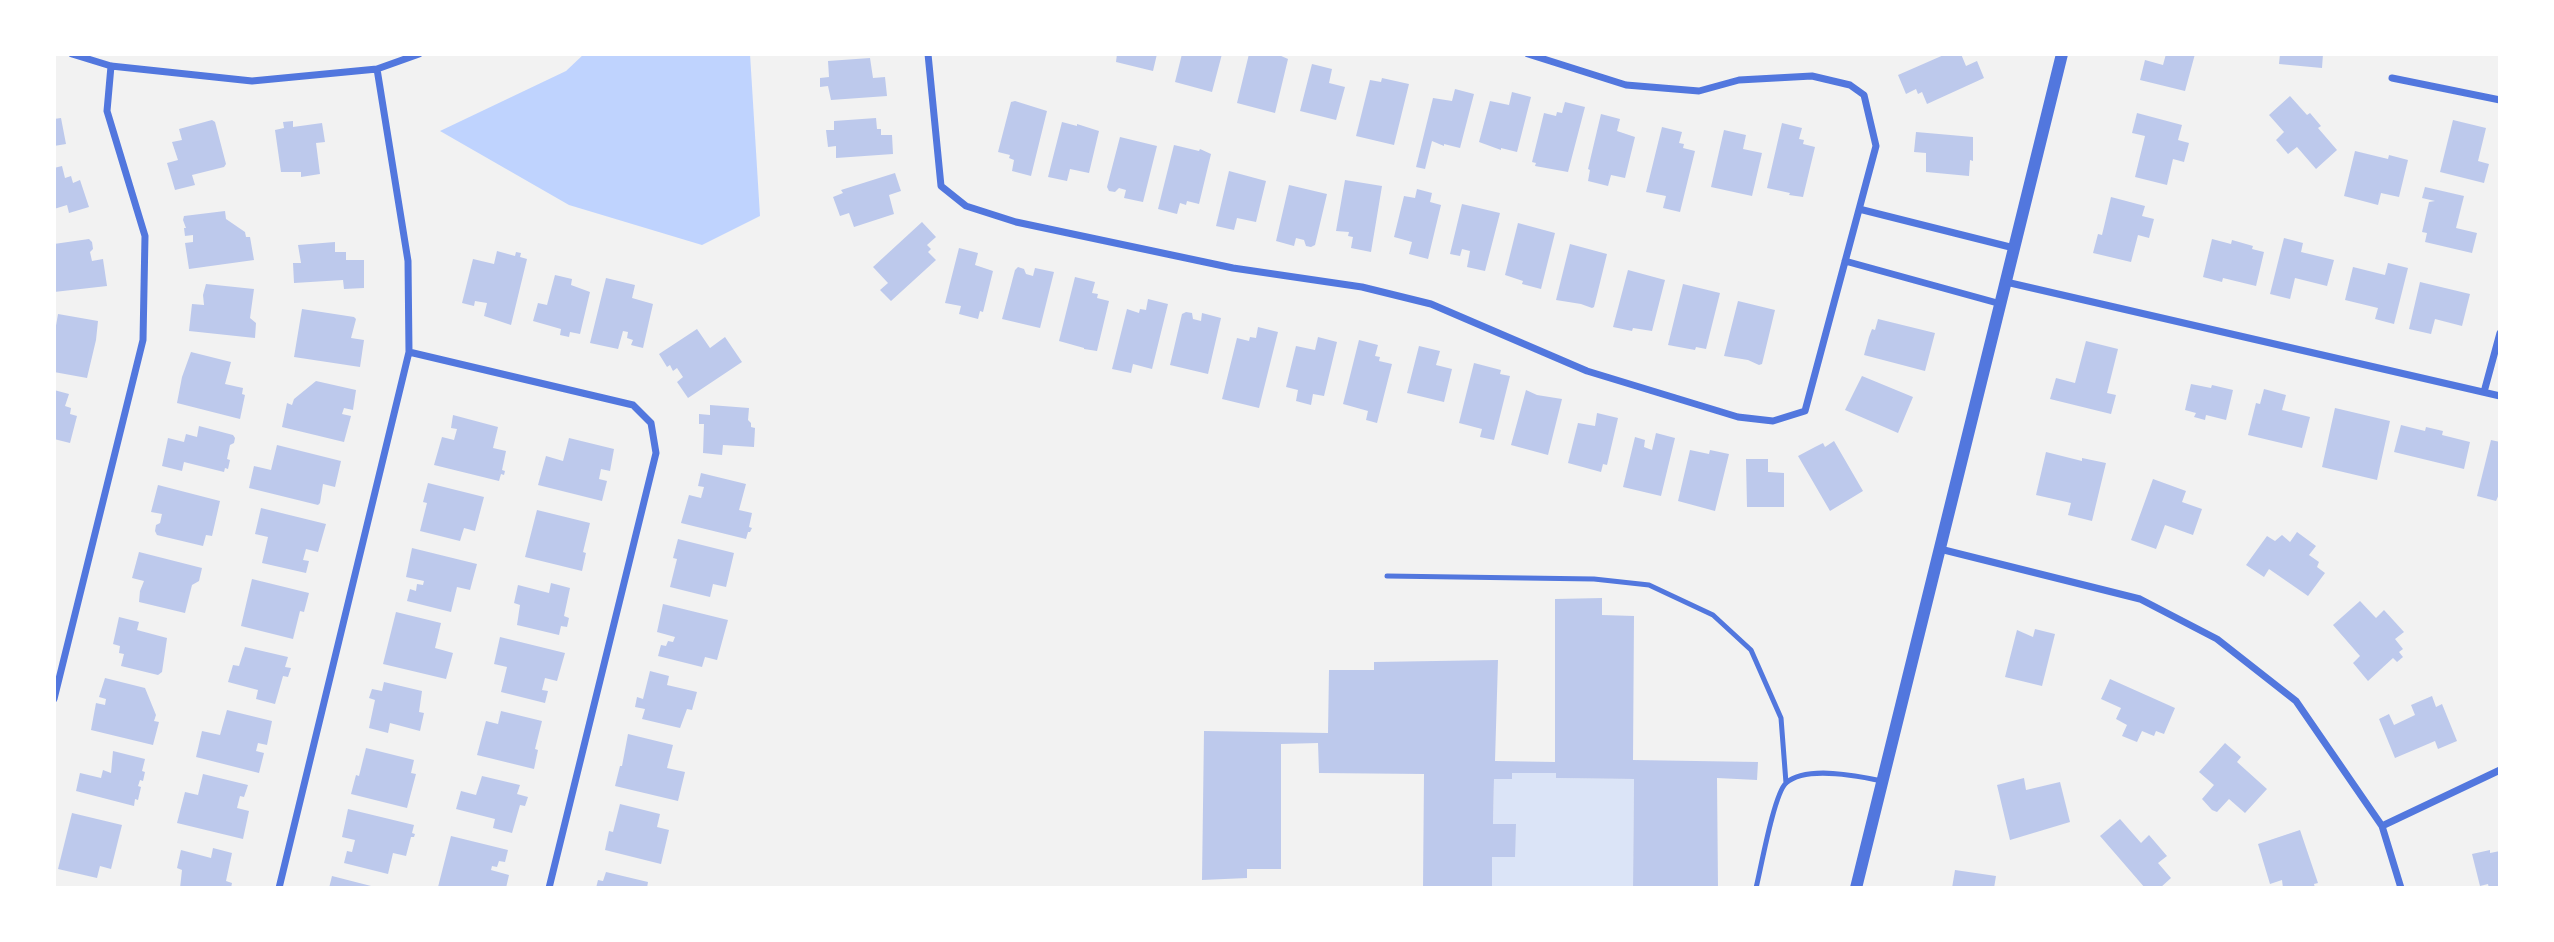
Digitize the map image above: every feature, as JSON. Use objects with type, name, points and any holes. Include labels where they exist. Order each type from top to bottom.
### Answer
[{"type":"street","points":[[72,54],[111,66],[252,80],[377,69],[419,54]]},
{"type":"street","points":[[928,54],[940,186],[967,206],[1016,222],[1152,251],[1233,268],[1362,287],[1431,304],[1587,371],[1738,417],[1773,421],[1805,411],[1876,146],[1864,95],[1850,85],[1812,76],[1739,80],[1699,92],[1626,85],[1528,54]]},
{"type":"street","points":[[1856,888],[2062,54]]},
{"type":"street","points":[[54,699],[143,340],[145,236],[107,111],[111,66]]},
{"type":"street","points":[[279,888],[409,352],[408,261],[377,69]]},
{"type":"street","points":[[2392,78],[2500,100]]},
{"type":"street","points":[[1859,209],[2014,248]]},
{"type":"street","points":[[1845,261],[2001,304]]},
{"type":"street","points":[[2006,282],[2500,396]]},
{"type":"street","points":[[2484,392],[2500,333]]},
{"type":"street","points":[[409,352],[633,405],[651,423],[656,453],[549,888]]},
{"type":"street","points":[[1940,549],[2140,599],[2217,639],[2296,701],[2382,826],[2401,888]]},
{"type":"street","points":[[2382,826],[2500,770]]},
{"type":"lane","points":[[1387,576],[1594,579],[1649,585],[1713,615],[1751,650],[1781,719],[1786,783],[1777,799],[1756,888]]},
{"type":"lane","points":[[1786,783],[1807,774],[1839,773],[1882,781]]},
{"type":"shaded area","points":[[1512,773],[1556,773],[1557,778],[1634,779],[1633,888],[1492,888],[1492,857],[1515,857],[1515,824],[1493,824],[1494,779]]},
{"type":"water","points":[[584,54],[750,54],[760,216],[702,245],[569,205],[440,131],[566,71]]},
{"type":"building","points":[[1117,54],[1157,54],[1153,71],[1116,62]]},
{"type":"building","points":[[1182,54],[1222,54],[1212,92],[1175,82]]},
{"type":"building","points":[[1249,54],[1279,55],[1288,59],[1275,113],[1237,103]]},
{"type":"building","points":[[1946,54],[1961,54],[1966,66],[1977,61],[1984,78],[1927,104],[1922,92],[1918,94],[1916,89],[1906,94],[1898,75]]},
{"type":"building","points":[[2166,54],[2195,54],[2185,91],[2140,80],[2145,60],[2163,65]]},
{"type":"building","points":[[2280,54],[2323,54],[2322,68],[2279,64]]},
{"type":"building","points":[[870,58],[873,78],[885,77],[887,96],[831,100],[828,86],[820,87],[820,78],[829,77],[828,61]]},
{"type":"building","points":[[1312,64],[1332,69],[1329,83],[1345,87],[1336,120],[1300,111]]},
{"type":"building","points":[[1382,78],[1409,84],[1394,145],[1356,136],[1370,80],[1381,82]]},
{"type":"building","points":[[1455,89],[1474,94],[1460,148],[1432,141],[1425,169],[1416,167],[1433,98],[1452,101]]},
{"type":"building","points":[[1512,92],[1531,97],[1517,152],[1501,150],[1479,142],[1490,101],[1509,105]]},
{"type":"building","points":[[2290,96],[2307,115],[2310,113],[2321,126],[2318,128],[2337,150],[2316,169],[2297,147],[2288,154],[2276,140],[2284,132],[2269,115]]},
{"type":"building","points":[[1011,102],[1047,111],[1031,176],[1012,171],[1014,160],[1009,158],[1010,155],[998,152]]},
{"type":"building","points":[[1565,102],[1585,107],[1568,172],[1535,166],[1536,163],[1532,162],[1544,113],[1556,116],[1557,112],[1562,113]]},
{"type":"building","points":[[2137,113],[2182,125],[2178,140],[2189,143],[2184,162],[2173,159],[2167,185],[2135,177],[2145,136],[2132,133]]},
{"type":"building","points":[[1601,114],[1620,119],[1617,131],[1635,137],[1625,178],[1611,175],[1608,186],[1588,181],[1588,169]]},
{"type":"building","points":[[61,118],[66,144],[54,146],[54,119]]},
{"type":"building","points":[[876,118],[877,129],[881,129],[881,135],[892,135],[893,154],[836,158],[836,146],[828,147],[826,130],[834,130],[834,121]]},
{"type":"building","points":[[212,120],[215,122],[226,164],[224,167],[192,175],[195,185],[175,190],[167,163],[178,160],[172,142],[182,140],[179,129]]},
{"type":"building","points":[[2453,120],[2486,128],[2478,161],[2489,164],[2484,183],[2440,172]]},
{"type":"building","points":[[293,121],[293,127],[322,123],[325,142],[316,143],[320,174],[301,177],[301,172],[281,172],[275,130],[284,128],[283,122]]},
{"type":"building","points":[[1062,122],[1099,131],[1089,173],[1070,169],[1067,181],[1048,177]]},
{"type":"building","points":[[1782,123],[1802,128],[1799,139],[1804,140],[1803,144],[1815,147],[1803,197],[1767,188]]},
{"type":"building","points":[[1662,127],[1682,132],[1679,143],[1684,144],[1683,148],[1695,151],[1680,212],[1663,208],[1666,196],[1646,192]]},
{"type":"building","points":[[1724,130],[1746,135],[1743,149],[1762,153],[1752,196],[1711,187]]},
{"type":"building","points":[[1916,132],[1973,137],[1973,161],[1970,160],[1969,176],[1926,172],[1926,153],[1914,152]]},
{"type":"building","points":[[1120,137],[1157,146],[1143,202],[1124,198],[1126,190],[1119,188],[1115,192],[1109,191],[1107,187]]},
{"type":"building","points":[[1174,145],[1199,151],[1200,149],[1211,154],[1199,204],[1187,201],[1186,205],[1180,203],[1177,214],[1158,209]]},
{"type":"building","points":[[2355,151],[2388,159],[2389,155],[2408,160],[2399,197],[2381,193],[2378,205],[2344,196]]},
{"type":"building","points":[[62,166],[65,178],[71,176],[73,183],[80,180],[89,207],[69,213],[67,205],[54,209],[54,168]]},
{"type":"building","points":[[1229,171],[1266,181],[1256,222],[1237,218],[1234,230],[1216,226]]},
{"type":"building","points":[[895,173],[901,191],[889,195],[894,214],[854,227],[849,213],[840,216],[833,197],[843,193],[841,190]]},
{"type":"building","points":[[1345,180],[1382,186],[1371,252],[1351,248],[1353,237],[1348,236],[1349,232],[1336,231]]},
{"type":"building","points":[[1289,185],[1327,194],[1315,245],[1311,247],[1306,246],[1304,240],[1296,238],[1294,246],[1276,241]]},
{"type":"building","points":[[2425,187],[2464,196],[2456,228],[2477,233],[2472,253],[2425,242],[2427,233],[2422,232],[2429,202],[2435,201],[2422,198]]},
{"type":"building","points":[[1417,189],[1432,193],[1430,202],[1441,205],[1428,259],[1409,254],[1412,242],[1394,237],[1404,196],[1415,198]]},
{"type":"building","points":[[2111,197],[2145,206],[2142,216],[2154,219],[2149,238],[2138,235],[2131,262],[2093,253],[2098,234],[2102,235]]},
{"type":"building","points":[[1462,204],[1500,213],[1485,271],[1467,267],[1470,251],[1462,249],[1460,256],[1450,254]]},
{"type":"building","points":[[225,211],[226,219],[245,232],[246,237],[250,237],[254,260],[189,269],[185,243],[193,242],[193,235],[185,236],[184,216]]},
{"type":"building","points":[[922,222],[936,237],[927,245],[931,249],[928,252],[936,260],[891,301],[880,290],[888,283],[873,267]]},
{"type":"building","points":[[1518,223],[1555,233],[1541,289],[1522,284],[1523,281],[1505,275]]},
{"type":"building","points":[[2284,238],[2303,243],[2301,252],[2334,260],[2327,286],[2295,278],[2290,299],[2270,294]]},
{"type":"building","points":[[89,239],[93,249],[90,252],[92,261],[103,259],[107,286],[54,292],[54,244]]},
{"type":"building","points":[[2212,239],[2231,244],[2232,240],[2264,252],[2256,286],[2223,278],[2222,282],[2203,277]]},
{"type":"building","points":[[335,242],[335,252],[346,252],[346,260],[364,260],[364,288],[344,289],[343,280],[294,283],[293,263],[301,263],[298,245]]},
{"type":"building","points":[[1570,244],[1607,254],[1592,308],[1556,300]]},
{"type":"building","points":[[959,248],[978,253],[975,265],[993,271],[983,312],[980,311],[978,319],[959,314],[961,306],[945,303]]},
{"type":"building","points":[[497,251],[515,256],[516,252],[521,253],[520,257],[527,259],[511,325],[484,316],[487,303],[475,301],[474,306],[462,303],[473,259],[494,264]]},
{"type":"building","points":[[2388,263],[2408,268],[2394,324],[2375,319],[2378,308],[2345,300],[2353,267],[2385,275]]},
{"type":"building","points":[[1018,267],[1033,276],[1035,268],[1054,272],[1040,328],[1002,319]]},
{"type":"building","points":[[1628,270],[1665,280],[1652,331],[1613,327]]},
{"type":"building","points":[[555,275],[572,279],[571,285],[590,292],[580,334],[570,332],[569,337],[560,335],[561,329],[533,321],[538,303],[547,305]]},
{"type":"building","points":[[1075,277],[1095,282],[1092,293],[1098,294],[1097,298],[1109,301],[1097,351],[1059,341]]},
{"type":"building","points":[[606,278],[635,285],[632,298],[653,304],[643,348],[631,345],[633,340],[627,338],[628,332],[623,331],[618,349],[590,343]]},
{"type":"building","points":[[2420,282],[2470,294],[2462,326],[2435,319],[2431,334],[2409,329]]},
{"type":"building","points":[[206,284],[254,289],[250,318],[256,323],[255,338],[189,331],[192,304],[204,305]]},
{"type":"building","points":[[1683,284],[1720,293],[1706,349],[1696,347],[1695,350],[1668,345]]},
{"type":"building","points":[[1148,299],[1168,304],[1152,369],[1133,364],[1131,373],[1112,369],[1127,309],[1139,313],[1140,309],[1146,310]]},
{"type":"building","points":[[1738,301],[1775,310],[1762,364],[1724,356]]},
{"type":"building","points":[[302,309],[356,319],[351,338],[364,340],[360,367],[294,357]]},
{"type":"building","points":[[1192,313],[1193,319],[1201,321],[1202,313],[1221,318],[1208,374],[1170,365],[1182,314]]},
{"type":"building","points":[[58,314],[98,321],[87,378],[54,372],[54,337]]},
{"type":"building","points":[[1878,319],[1935,333],[1925,371],[1864,355]]},
{"type":"building","points":[[1258,327],[1278,332],[1259,408],[1222,399],[1237,338],[1249,341],[1250,337],[1256,338]]},
{"type":"building","points":[[697,329],[710,348],[725,337],[742,362],[688,398],[677,382],[683,377],[677,368],[673,371],[670,365],[667,367],[659,354]]},
{"type":"building","points":[[1318,337],[1337,342],[1324,396],[1313,394],[1311,405],[1296,401],[1298,390],[1286,387],[1296,346],[1315,350]]},
{"type":"building","points":[[1359,340],[1378,345],[1375,356],[1380,357],[1379,361],[1392,364],[1377,423],[1366,420],[1368,411],[1343,404]]},
{"type":"building","points":[[2086,341],[2118,349],[2107,393],[2116,395],[2111,414],[2050,399],[2056,378],[2075,383]]},
{"type":"building","points":[[1419,346],[1440,351],[1436,365],[1452,369],[1444,402],[1407,393]]},
{"type":"building","points":[[191,352],[231,362],[225,384],[243,388],[242,394],[245,395],[240,419],[177,403]]},
{"type":"building","points":[[1474,363],[1501,370],[1500,374],[1510,376],[1494,440],[1480,437],[1482,429],[1459,423]]},
{"type":"building","points":[[1862,376],[1913,397],[1898,433],[1845,410]]},
{"type":"building","points":[[316,381],[356,390],[353,410],[344,408],[342,414],[351,416],[344,442],[282,427],[287,403],[292,405],[294,399]]},
{"type":"building","points":[[2191,384],[2233,390],[2226,420],[2206,415],[2205,420],[2194,417],[2196,413],[2185,410]]},
{"type":"building","points":[[2264,389],[2286,395],[2282,410],[2310,417],[2302,448],[2248,435],[2256,403],[2260,404]]},
{"type":"building","points":[[54,390],[69,394],[65,406],[71,408],[70,414],[77,416],[70,443],[54,439]]},
{"type":"building","points":[[1526,390],[1537,395],[1562,399],[1548,455],[1511,445]]},
{"type":"building","points":[[710,405],[749,408],[748,420],[751,427],[755,428],[754,447],[723,445],[722,455],[703,453],[704,424],[699,424],[699,414],[710,415]]},
{"type":"building","points":[[2335,408],[2390,421],[2377,480],[2322,467]]},
{"type":"building","points":[[1597,413],[1618,418],[1607,465],[1603,464],[1601,472],[1568,463],[1578,423],[1595,426]]},
{"type":"building","points":[[453,415],[498,427],[493,448],[506,451],[502,470],[505,471],[499,481],[434,465],[442,437],[454,440],[457,429],[451,428]]},
{"type":"building","points":[[2401,425],[2425,431],[2426,427],[2443,431],[2442,435],[2470,442],[2464,469],[2394,452]]},
{"type":"building","points":[[199,426],[233,435],[234,443],[230,445],[227,459],[230,460],[228,469],[225,468],[224,472],[184,462],[182,471],[162,466],[168,438],[184,442],[186,434],[197,437]]},
{"type":"building","points":[[1656,433],[1675,438],[1661,496],[1623,487],[1635,437],[1645,440],[1644,447],[1652,450]]},
{"type":"building","points":[[569,438],[614,449],[610,471],[601,469],[599,479],[607,481],[602,501],[538,485],[546,456],[563,461]]},
{"type":"building","points":[[2491,440],[2500,442],[2500,492],[2496,501],[2477,496]]},
{"type":"building","points":[[1834,441],[1863,491],[1830,511],[1798,456],[1823,443],[1825,447]]},
{"type":"building","points":[[277,445],[341,461],[335,487],[323,484],[318,505],[249,488],[254,466],[271,470]]},
{"type":"building","points":[[1690,450],[1729,454],[1715,511],[1678,501]]},
{"type":"building","points":[[2046,452],[2082,461],[2082,458],[2106,463],[2092,521],[2068,515],[2071,503],[2036,495]]},
{"type":"building","points":[[1746,459],[1768,459],[1768,472],[1784,473],[1784,507],[1747,507]]},
{"type":"building","points":[[701,473],[746,484],[739,510],[752,513],[749,527],[752,528],[746,539],[681,523],[689,495],[701,498],[704,487],[698,486]]},
{"type":"building","points":[[2153,479],[2186,491],[2182,502],[2202,509],[2193,535],[2165,525],[2156,549],[2131,540]]},
{"type":"building","points":[[428,483],[484,497],[475,531],[464,528],[460,541],[420,531],[427,503],[423,502]]},
{"type":"building","points":[[158,485],[220,501],[212,536],[206,535],[203,546],[157,535],[156,525],[160,523],[162,514],[151,512]]},
{"type":"building","points":[[261,508],[326,524],[318,552],[306,549],[303,560],[309,561],[306,573],[262,563],[268,537],[255,534]]},
{"type":"building","points":[[537,510],[590,523],[583,552],[586,553],[582,571],[525,557]]},
{"type":"building","points":[[2297,532],[2316,546],[2309,555],[2319,562],[2317,567],[2325,573],[2308,596],[2269,569],[2264,577],[2246,565],[2267,536],[2275,541],[2282,535],[2290,542]]},
{"type":"building","points":[[678,539],[734,553],[726,587],[713,584],[710,597],[670,587],[677,559],[673,558]]},
{"type":"building","points":[[412,548],[477,564],[470,590],[457,587],[451,612],[407,601],[410,589],[416,591],[417,584],[423,585],[424,581],[406,577]]},
{"type":"building","points":[[139,552],[202,568],[199,581],[192,585],[185,613],[139,602],[144,581],[132,578]]},
{"type":"building","points":[[252,579],[309,593],[304,612],[300,611],[293,639],[241,626]]},
{"type":"building","points":[[551,583],[570,588],[564,616],[569,618],[567,627],[561,626],[559,635],[517,625],[520,605],[514,603],[518,585],[549,593]]},
{"type":"building","points":[[1602,598],[1602,615],[1634,616],[1633,760],[1758,762],[1757,780],[1717,778],[1718,888],[1633,888],[1634,779],[1556,778],[1556,773],[1512,773],[1512,779],[1494,779],[1493,824],[1516,824],[1515,857],[1492,857],[1492,888],[1423,888],[1424,774],[1319,773],[1318,743],[1281,744],[1281,869],[1247,869],[1247,878],[1202,880],[1204,731],[1328,733],[1329,670],[1374,670],[1374,662],[1498,660],[1495,761],[1555,762],[1555,599]]},
{"type":"building","points":[[2360,601],[2376,618],[2384,610],[2404,632],[2395,639],[2403,649],[2399,652],[2403,657],[2397,662],[2393,658],[2368,681],[2353,663],[2360,656],[2333,625]]},
{"type":"building","points":[[663,604],[728,620],[717,660],[705,657],[702,667],[658,656],[661,645],[666,646],[668,641],[673,642],[675,637],[657,632]]},
{"type":"building","points":[[396,612],[441,623],[435,648],[453,653],[446,679],[383,664]]},
{"type":"building","points":[[119,617],[139,622],[137,630],[167,638],[162,672],[158,675],[121,666],[124,654],[119,653],[120,646],[113,644]]},
{"type":"building","points":[[2035,629],[2055,634],[2042,686],[2005,677],[2017,630],[2033,637]]},
{"type":"building","points":[[500,637],[565,653],[557,681],[545,678],[542,690],[548,691],[545,703],[501,692],[507,667],[494,664]]},
{"type":"building","points":[[245,647],[288,657],[285,667],[291,668],[288,677],[283,676],[275,704],[256,699],[258,690],[228,682],[233,665],[239,666]]},
{"type":"building","points":[[650,671],[669,676],[667,685],[697,692],[692,710],[687,709],[680,728],[642,719],[645,709],[635,707],[637,697],[643,699]]},
{"type":"building","points":[[105,678],[145,688],[156,715],[154,721],[159,722],[153,745],[91,730],[96,703],[105,705],[106,699],[99,697]]},
{"type":"building","points":[[2110,679],[2175,708],[2164,734],[2156,731],[2154,736],[2142,731],[2137,742],[2122,736],[2127,725],[2116,719],[2121,708],[2101,699]]},
{"type":"building","points":[[384,682],[422,691],[419,712],[424,713],[420,731],[390,723],[388,733],[369,728],[375,700],[369,698],[372,689],[382,691]]},
{"type":"building","points":[[2432,696],[2436,707],[2442,704],[2457,741],[2438,749],[2435,741],[2395,758],[2379,719],[2389,714],[2394,725],[2415,715],[2411,705]]},
{"type":"building","points":[[227,710],[272,721],[267,745],[258,743],[256,751],[264,753],[259,773],[196,757],[202,731],[220,735]]},
{"type":"building","points":[[501,711],[542,721],[535,749],[538,750],[534,769],[477,755],[486,721],[498,724]]},
{"type":"building","points":[[628,734],[673,745],[667,768],[685,772],[678,801],[615,786]]},
{"type":"building","points":[[2225,743],[2241,757],[2237,762],[2267,789],[2245,813],[2229,799],[2217,812],[2202,799],[2214,785],[2199,772]]},
{"type":"building","points":[[366,748],[414,760],[411,773],[416,774],[407,808],[351,794]]},
{"type":"building","points":[[113,751],[145,759],[143,781],[140,780],[138,800],[135,799],[134,806],[76,791],[80,773],[101,778],[103,770],[111,773]]},
{"type":"building","points":[[203,774],[248,785],[244,797],[240,796],[237,808],[249,811],[243,839],[177,823],[185,792],[198,795]]},
{"type":"building","points":[[482,776],[520,785],[517,794],[528,797],[525,806],[520,805],[512,833],[493,828],[495,819],[456,809],[461,791],[476,795]]},
{"type":"building","points":[[2024,778],[2026,790],[2060,782],[2070,822],[2010,840],[1997,785]]},
{"type":"building","points":[[620,804],[660,814],[657,827],[669,830],[661,864],[605,850]]},
{"type":"building","points":[[348,809],[414,825],[412,833],[415,834],[411,837],[406,856],[393,853],[388,874],[344,863],[347,851],[352,852],[355,840],[342,837]]},
{"type":"building","points":[[72,813],[122,825],[111,869],[100,866],[97,878],[58,869]]},
{"type":"building","points":[[2120,819],[2141,843],[2149,835],[2167,856],[2158,863],[2171,878],[2160,888],[2145,888],[2100,836]]},
{"type":"building","points":[[2300,830],[2318,883],[2314,884],[2315,888],[2283,888],[2282,880],[2270,884],[2258,844]]},
{"type":"building","points":[[451,836],[508,850],[505,862],[499,861],[497,867],[492,866],[491,870],[509,875],[506,888],[438,887]]},
{"type":"building","points":[[213,848],[232,853],[226,881],[232,883],[231,888],[180,888],[182,870],[177,868],[181,850],[211,858]]},
{"type":"building","points":[[2490,850],[2490,853],[2500,851],[2500,886],[2494,888],[2489,888],[2488,884],[2480,886],[2472,854]]},
{"type":"building","points":[[1955,870],[1996,876],[1994,888],[1952,888]]},
{"type":"building","points":[[606,872],[648,882],[647,888],[596,888],[598,880],[603,881]]},
{"type":"building","points":[[332,876],[375,887],[375,888],[329,888]]}]
